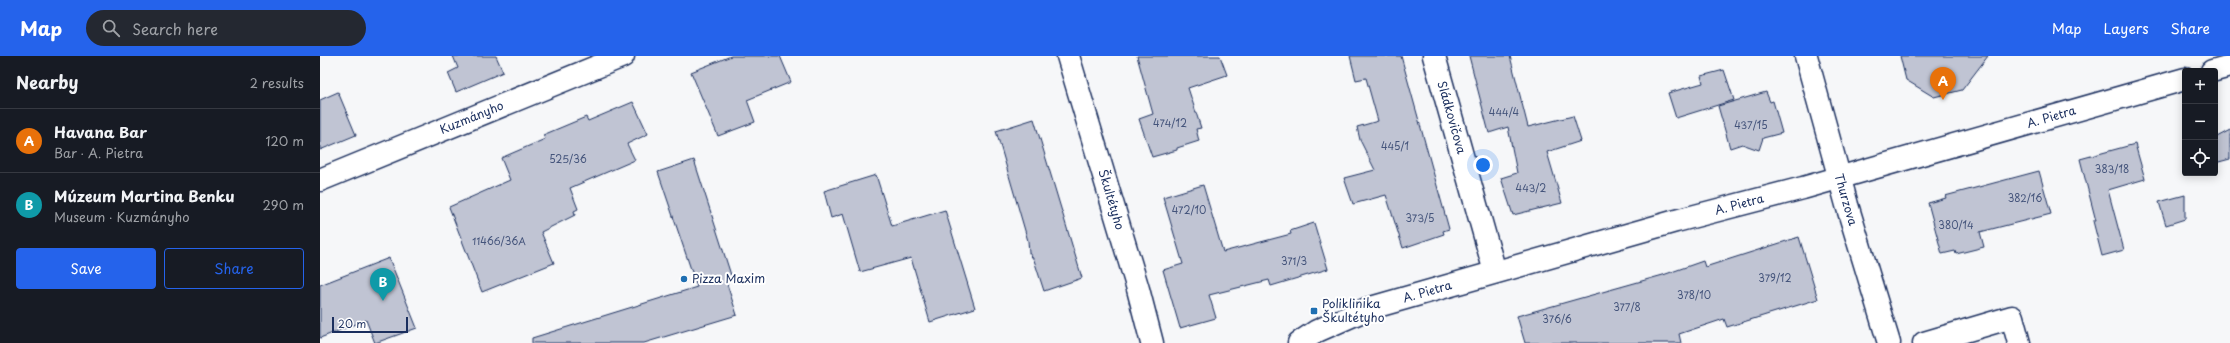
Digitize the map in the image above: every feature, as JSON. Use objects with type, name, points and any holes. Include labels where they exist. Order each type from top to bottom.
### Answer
[{"type":"street","name":"Kuzmányho","points":[[320,180],[623,56]]},
{"type":"street","name":"Škultétyho","points":[[1068,56],[1136,282],[1152,343]]},
{"type":"street","name":"Sládkovičova","points":[[1434,56],[1495,272]]},
{"type":"street","name":"Thurzova","points":[[1806,56],[1889,343]]},
{"type":"street","points":[[2218,69],[2230,66]]},
{"type":"street","name":"A. Pietra","points":[[1299,343],[1317,331],[1367,309],[2182,80]]},
{"type":"street","points":[[1924,343],[2012,317],[2019,343]]},
{"type":"building","points":[[453,56],[496,56],[503,72],[456,92],[448,73],[458,68]]},
{"type":"building","points":[[731,56],[780,56],[791,82],[747,100],[755,122],[718,136],[691,72]]},
{"type":"building","points":[[1137,56],[1220,56],[1227,75],[1188,88],[1201,128],[1196,129],[1199,141],[1177,148],[1177,150],[1152,157],[1139,119],[1153,114]]},
{"type":"building","points":[[1350,56],[1401,56],[1449,229],[1443,231],[1444,234],[1403,248],[1386,195],[1353,204],[1344,178],[1375,170],[1360,140],[1357,127],[1378,121],[1366,78],[1356,80]]},
{"type":"building","points":[[1469,56],[1510,56],[1528,127],[1573,116],[1581,141],[1547,152],[1562,203],[1513,215],[1501,178],[1517,173],[1508,127],[1489,133]]},
{"type":"building","points":[[1900,56],[1988,56],[1962,90],[1934,97],[1906,80]]},
{"type":"building","points":[[1724,70],[1734,100],[1676,118],[1668,93],[1703,83],[1701,76]]},
{"type":"building","points":[[338,92],[356,135],[320,150],[320,100]]},
{"type":"building","points":[[1766,92],[1770,102],[1773,101],[1782,133],[1763,138],[1759,150],[1742,144],[1730,148],[1718,106]]},
{"type":"building","points":[[633,102],[648,134],[627,144],[635,160],[570,188],[578,209],[574,211],[575,215],[541,232],[554,263],[482,292],[449,207],[510,180],[501,158],[545,139],[543,135],[586,117],[588,121]]},
{"type":"building","points":[[1034,119],[1082,278],[1044,291],[1034,260],[1029,253],[1028,241],[996,131]]},
{"type":"building","points":[[2230,130],[2230,159],[2218,162],[2218,140],[2218,136]]},
{"type":"building","points":[[2135,144],[2145,179],[2108,190],[2124,250],[2102,256],[2093,221],[2096,221],[2080,159]]},
{"type":"building","points":[[694,160],[731,275],[725,278],[737,315],[644,343],[532,343],[532,338],[697,287],[658,172]]},
{"type":"building","points":[[2039,171],[2051,214],[1980,232],[1984,247],[1956,254],[1955,251],[1942,254],[1928,203],[1946,198],[1945,196]]},
{"type":"building","points":[[876,175],[892,226],[945,210],[975,308],[930,322],[911,258],[860,272],[843,214],[831,218],[824,191]]},
{"type":"building","points":[[1203,185],[1223,252],[1291,234],[1290,231],[1314,223],[1328,269],[1271,286],[1269,280],[1209,295],[1216,318],[1180,328],[1163,270],[1183,264],[1163,197]]},
{"type":"building","points":[[2185,195],[2185,219],[2166,225],[2159,202]]},
{"type":"building","points":[[1799,237],[1818,299],[1727,327],[1724,319],[1679,334],[1681,343],[1525,343],[1517,316],[1663,275],[1703,261],[1705,267]]},
{"type":"building","points":[[389,258],[417,328],[375,343],[366,320],[320,338],[320,285]]},
{"type":"place","name":"Havana Bar","points":[[1943,100]]},
{"type":"place","name":"Pizza Maxim","points":[[684,279]]},
{"type":"place","name":"Múzeum Martina Benku","points":[[383,301]]},
{"type":"place","name":"Poliklinika Škultétyho","points":[[1314,311]]}]
